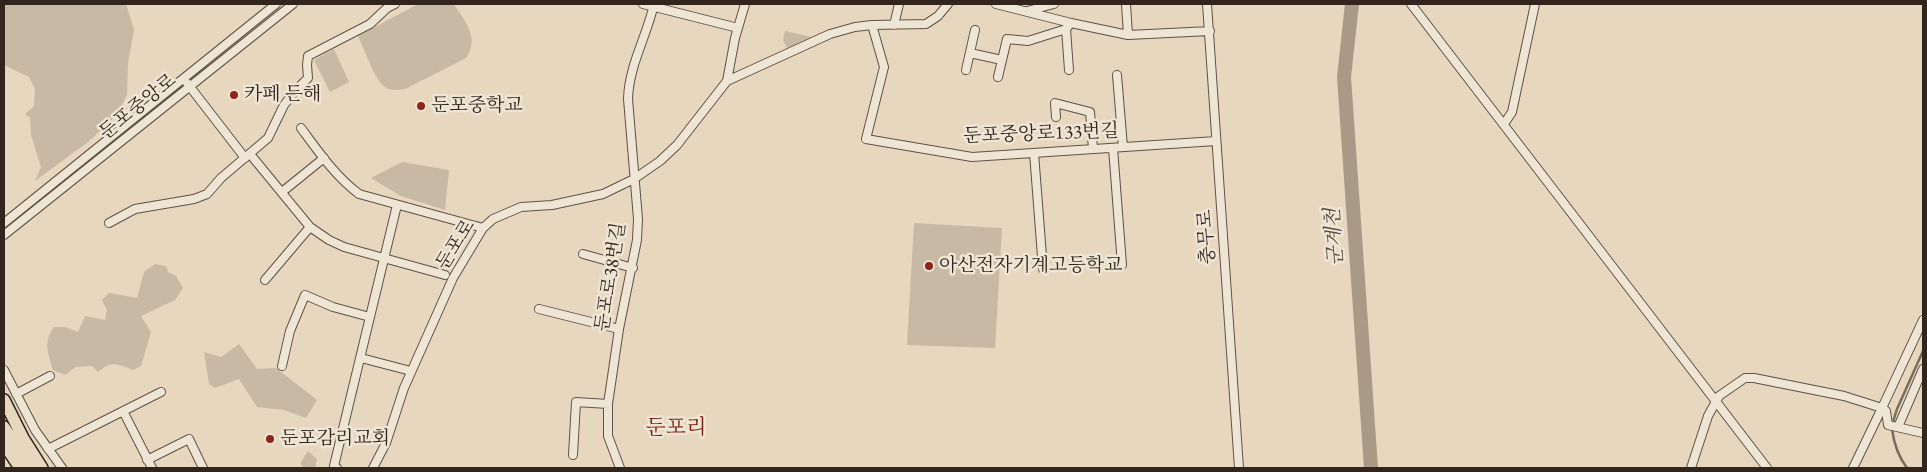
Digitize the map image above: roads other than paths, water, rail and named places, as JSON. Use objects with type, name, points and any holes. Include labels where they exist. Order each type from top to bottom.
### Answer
[{"type":"highway","points":[[4,400],[23,438],[42,468]]},
{"type":"highway","points":[[4,427],[32,468]]},
{"type":"highway","points":[[4,444],[20,468]]},
{"type":"highway","points":[[4,456],[13,468]]},
{"type":"street","name":"둔포중앙로","points":[[4,223],[276,4]]},
{"type":"street","name":"둔포중앙로","points":[[4,235],[293,4]]},
{"type":"street","points":[[109,222],[135,209],[194,199],[207,194],[222,178],[268,138],[284,105],[308,78],[308,56],[370,24],[387,8],[395,4]]},
{"type":"street","points":[[643,4],[654,5],[738,28]]},
{"type":"street","name":"둔포로","points":[[373,468],[386,443],[404,388],[434,320],[454,278],[483,228],[493,219],[520,207],[552,206],[603,194],[634,179],[660,161],[677,145],[727,81],[745,4]]},
{"type":"street","points":[[894,25],[899,4]]},
{"type":"street","name":"둔포로","points":[[727,81],[830,34],[872,25],[926,24],[938,16],[948,4]]},
{"type":"street","points":[[996,4],[1068,26],[1128,35],[1210,31]]},
{"type":"street","points":[[1027,12],[1054,4]]},
{"type":"street","points":[[1126,4],[1128,35]]},
{"type":"street","name":"충무로","points":[[1207,4],[1239,468]]},
{"type":"street","points":[[1411,4],[1767,468]]},
{"type":"street","points":[[1504,124],[1512,112],[1535,4]]},
{"type":"street","name":"둔포로38번길","points":[[620,468],[608,436],[608,404],[619,329],[637,240],[638,219],[629,81],[649,26],[654,5]]},
{"type":"street","name":"둔포중앙로133번길","points":[[872,25],[884,67],[866,138],[972,157],[1216,141]]},
{"type":"street","points":[[998,77],[1008,39],[1028,41],[1068,26]]},
{"type":"street","points":[[1068,26],[1069,70]]},
{"type":"street","points":[[966,70],[976,30]]},
{"type":"street","points":[[970,53],[1002,60]]},
{"type":"street","points":[[1117,75],[1123,147]]},
{"type":"street","points":[[183,78],[310,227],[329,240],[344,247],[445,275]]},
{"type":"street","points":[[1056,117],[1055,103],[1090,112],[1092,149]]},
{"type":"street","points":[[301,128],[324,158],[358,194],[483,228]]},
{"type":"street","points":[[1113,148],[1122,265]]},
{"type":"street","points":[[1034,153],[1043,269]]},
{"type":"street","points":[[282,192],[324,158]]},
{"type":"street","points":[[337,468],[334,466],[397,205]]},
{"type":"street","points":[[265,280],[310,227]]},
{"type":"street","points":[[584,254],[632,268]]},
{"type":"street","points":[[282,366],[290,331],[305,295],[333,307],[370,317]]},
{"type":"street","points":[[539,309],[619,329]]},
{"type":"street","points":[[1853,468],[1902,369],[1923,320]]},
{"type":"street","points":[[361,358],[407,370]]},
{"type":"street","points":[[1898,427],[1923,369]]},
{"type":"street","points":[[4,370],[34,430],[62,468]]},
{"type":"street","points":[[16,394],[50,376]]},
{"type":"street","points":[[1691,468],[1708,416],[1715,402],[1719,396],[1745,378],[1754,378],[1844,396],[1882,408],[1886,411],[1888,425],[1923,433]]},
{"type":"street","points":[[48,449],[161,392]]},
{"type":"street","points":[[573,455],[576,402],[608,404]]},
{"type":"street","points":[[123,411],[152,468]]},
{"type":"street","points":[[147,460],[189,439],[203,468]]},
{"type":"waterway","name":"군계천","points":[[1352,4],[1344,77],[1371,468]]},
{"type":"waterway","points":[[1893,422],[1923,351]]},
{"type":"waterway","points":[[1892,429],[1897,450],[1907,468]]},
{"type":"place","name":"카페 든해","points":[[234,95]]},
{"type":"place","name":"둔포중학교","points":[[421,106]]},
{"type":"place","name":"아산전자기계고등학교","points":[[929,266]]},
{"type":"place","name":"둔포감리교회","points":[[270,439]]},
{"type":"district","name":"둔포리","points":[[676,428]]}]
